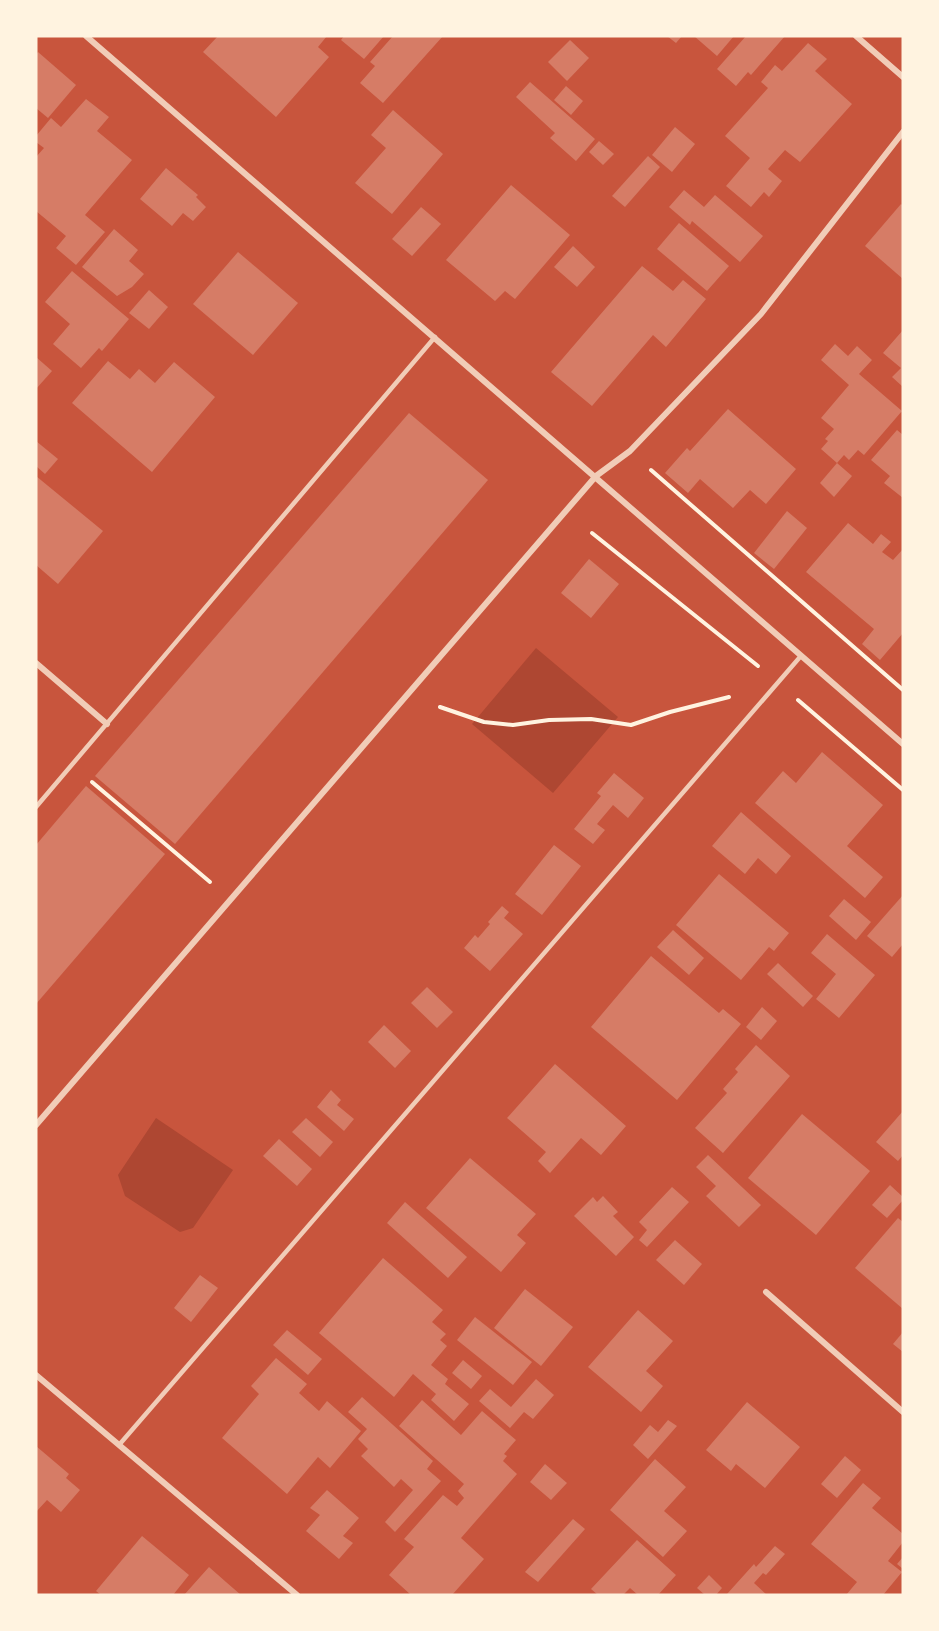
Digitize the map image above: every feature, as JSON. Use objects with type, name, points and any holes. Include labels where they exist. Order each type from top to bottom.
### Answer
[{"type":"street","points":[[86,36],[903,744]]},
{"type":"street","points":[[856,36],[903,77]]},
{"type":"street","points":[[36,1125],[596,476],[630,452],[761,314],[903,132]]},
{"type":"street","points":[[36,663],[107,723]]},
{"type":"street","points":[[766,1292],[903,1412]]},
{"type":"street","points":[[36,1375],[297,1595]]},
{"type":"lane","points":[[36,807],[435,337]]},
{"type":"lane","points":[[119,1445],[800,657]]},
{"type":"path","points":[[630,452],[903,690]]},
{"type":"path","points":[[592,533],[778,682],[903,790]]},
{"type":"path","points":[[440,707],[484,722],[513,725],[549,720],[591,719],[632,725],[670,712],[734,696],[767,695]]},
{"type":"path","points":[[72,765],[204,879],[234,895]]},
{"type":"shaded area","points":[[536,648],[618,717],[553,793],[472,724]]},
{"type":"shaded area","points":[[156,1118],[233,1170],[193,1228],[180,1232],[125,1196],[118,1175]]},
{"type":"building","points":[[218,36],[327,36],[318,47],[329,57],[276,117],[203,52]]},
{"type":"building","points":[[344,36],[384,36],[364,59],[341,40]]},
{"type":"building","points":[[393,36],[443,36],[383,103],[360,83],[375,66],[370,62]]},
{"type":"building","points":[[667,36],[682,36],[676,43]]},
{"type":"building","points":[[694,36],[734,36],[717,56]]},
{"type":"building","points":[[746,36],[785,36],[751,75],[748,72],[736,86],[717,69]]},
{"type":"building","points":[[570,40],[589,58],[567,81],[548,62]]},
{"type":"building","points":[[808,43],[827,59],[815,71],[852,104],[800,162],[785,150],[768,169],[782,181],[769,197],[764,192],[751,207],[726,186],[750,158],[725,136],[768,88],[761,82],[775,65],[782,71]]},
{"type":"building","points":[[38,52],[76,85],[48,118],[36,108],[36,55]]},
{"type":"building","points":[[530,82],[595,139],[576,161],[550,138],[555,133],[516,97]]},
{"type":"building","points":[[566,86],[583,101],[571,115],[554,100]]},
{"type":"building","points":[[86,99],[109,117],[97,131],[132,160],[85,215],[105,232],[76,265],[56,248],[66,236],[36,211],[36,157],[44,148],[36,142],[36,136],[51,118],[61,127]]},
{"type":"building","points":[[393,110],[443,154],[392,214],[355,183],[386,148],[371,135]]},
{"type":"building","points":[[675,127],[695,144],[672,172],[652,155]]},
{"type":"building","points":[[599,141],[614,154],[603,165],[589,152]]},
{"type":"building","points":[[648,156],[660,167],[625,207],[612,196]]},
{"type":"building","points":[[166,168],[198,195],[196,197],[206,207],[193,221],[183,213],[172,226],[140,199]]},
{"type":"building","points":[[511,185],[570,235],[515,299],[505,291],[495,301],[446,260]]},
{"type":"building","points":[[684,190],[704,207],[715,195],[763,236],[740,262],[692,221],[690,225],[669,207]]},
{"type":"building","points":[[901,204],[903,206],[903,279],[865,246]]},
{"type":"building","points":[[421,207],[441,224],[412,256],[392,239]]},
{"type":"building","points":[[679,223],[729,266],[707,291],[657,249]]},
{"type":"building","points":[[114,229],[138,250],[129,261],[144,274],[132,287],[117,296],[82,267]]},
{"type":"building","points":[[573,246],[595,267],[577,287],[554,267]]},
{"type":"building","points":[[238,252],[298,303],[253,355],[193,304]]},
{"type":"building","points":[[642,266],[673,291],[683,280],[706,299],[666,347],[653,335],[592,406],[551,372]]},
{"type":"building","points":[[72,271],[129,319],[102,351],[99,348],[81,368],[53,344],[70,324],[45,302]]},
{"type":"building","points":[[149,290],[168,307],[149,329],[129,313]]},
{"type":"building","points":[[903,330],[903,387],[892,377],[901,368],[883,353]]},
{"type":"building","points":[[835,344],[848,356],[857,346],[872,360],[859,374],[902,411],[864,455],[858,450],[849,460],[844,455],[837,463],[821,449],[828,441],[825,439],[834,429],[821,418],[849,385],[821,360]]},
{"type":"building","points":[[36,357],[52,371],[36,389]]},
{"type":"building","points":[[108,361],[130,379],[139,369],[155,383],[174,362],[215,397],[152,472],[72,403]]},
{"type":"building","points":[[728,409],[796,469],[766,504],[750,490],[733,508],[700,479],[688,493],[665,473],[687,448],[690,451]]},
{"type":"building","points":[[409,413],[488,480],[175,844],[95,776]]},
{"type":"building","points":[[897,430],[903,435],[903,498],[884,483],[890,476],[871,460]]},
{"type":"building","points":[[36,441],[58,459],[45,474],[36,466]]},
{"type":"building","points":[[837,463],[852,476],[834,497],[820,483]]},
{"type":"building","points":[[36,476],[103,531],[58,584],[36,565]]},
{"type":"building","points":[[787,511],[807,528],[774,569],[754,553]]},
{"type":"building","points":[[848,523],[873,544],[881,534],[891,542],[882,552],[893,560],[903,549],[903,633],[880,660],[862,644],[874,629],[806,572]]},
{"type":"building","points":[[589,559],[619,584],[591,618],[561,593]]},
{"type":"building","points":[[822,752],[883,805],[847,846],[883,877],[865,898],[755,803],[783,771],[796,783]]},
{"type":"building","points":[[614,773],[644,798],[628,818],[613,805],[597,824],[605,830],[593,844],[574,829],[601,796],[597,793]]},
{"type":"building","points":[[86,786],[165,854],[36,1004],[36,845]]},
{"type":"building","points":[[741,812],[791,856],[776,874],[758,858],[745,874],[712,846]]},
{"type":"building","points":[[554,845],[581,866],[542,915],[515,894]]},
{"type":"building","points":[[719,874],[789,933],[774,951],[769,947],[741,980],[676,925]]},
{"type":"building","points":[[903,895],[903,944],[892,957],[867,936]]},
{"type":"building","points":[[844,899],[871,922],[856,940],[829,916]]},
{"type":"building","points":[[502,906],[509,912],[504,918],[523,934],[490,971],[464,948],[475,935],[478,938]]},
{"type":"building","points":[[673,930],[704,958],[689,975],[657,947]]},
{"type":"building","points":[[827,934],[875,975],[839,1018],[816,999],[836,974],[811,953]]},
{"type":"building","points":[[651,956],[719,1013],[723,1009],[741,1024],[677,1100],[591,1027]]},
{"type":"building","points":[[778,963],[813,996],[803,1007],[767,974]]},
{"type":"building","points":[[427,987],[453,1012],[437,1028],[411,1003]]},
{"type":"building","points":[[762,1007],[777,1021],[761,1040],[746,1027]]},
{"type":"building","points":[[384,1025],[411,1051],[395,1068],[368,1042]]},
{"type":"building","points":[[756,1045],[790,1076],[723,1153],[695,1128],[727,1093],[723,1089],[738,1072],[735,1069]]},
{"type":"building","points":[[555,1064],[626,1126],[601,1155],[581,1138],[550,1173],[538,1161],[546,1152],[507,1118]]},
{"type":"building","points":[[331,1090],[341,1100],[337,1105],[354,1119],[344,1131],[317,1107]]},
{"type":"building","points":[[903,1111],[903,1155],[898,1161],[876,1142]]},
{"type":"building","points":[[802,1114],[870,1171],[816,1235],[748,1178]]},
{"type":"building","points":[[306,1118],[333,1142],[320,1157],[292,1132]]},
{"type":"building","points":[[279,1139],[312,1169],[297,1186],[263,1156]]},
{"type":"building","points":[[708,1155],[761,1205],[739,1227],[706,1196],[716,1186],[696,1167]]},
{"type":"building","points":[[470,1158],[536,1214],[517,1235],[526,1243],[501,1272],[426,1208]]},
{"type":"building","points":[[890,1185],[903,1197],[903,1200],[887,1218],[872,1205]]},
{"type":"building","points":[[672,1187],[689,1202],[647,1247],[639,1240],[647,1230],[639,1222]]},
{"type":"building","points":[[603,1196],[618,1212],[613,1216],[634,1237],[616,1256],[574,1216],[593,1197],[597,1202]]},
{"type":"building","points":[[405,1202],[467,1257],[448,1278],[387,1223]]},
{"type":"building","points":[[898,1218],[903,1222],[903,1309],[855,1268]]},
{"type":"building","points":[[675,1240],[702,1264],[684,1285],[656,1260]]},
{"type":"building","points":[[383,1258],[443,1310],[432,1322],[446,1334],[440,1340],[447,1346],[431,1365],[448,1379],[445,1384],[469,1404],[454,1421],[431,1400],[436,1394],[413,1374],[394,1397],[319,1333]]},
{"type":"building","points":[[200,1275],[218,1288],[191,1322],[174,1308]]},
{"type":"building","points":[[525,1289],[573,1327],[541,1366],[494,1328]]},
{"type":"building","points":[[638,1310],[673,1341],[646,1371],[663,1386],[641,1412],[588,1367]]},
{"type":"building","points":[[475,1317],[532,1362],[513,1385],[457,1340]]},
{"type":"building","points":[[287,1330],[322,1359],[308,1375],[273,1345]]},
{"type":"building","points":[[903,1332],[903,1352],[893,1344]]},
{"type":"building","points":[[276,1358],[307,1384],[299,1393],[319,1411],[327,1401],[361,1431],[330,1468],[318,1457],[287,1494],[222,1438],[259,1394],[251,1386]]},
{"type":"building","points":[[463,1360],[482,1376],[471,1389],[452,1373]]},
{"type":"building","points":[[536,1379],[554,1395],[533,1419],[524,1412],[510,1428],[479,1401],[490,1389],[511,1407]]},
{"type":"building","points":[[362,1397],[433,1461],[427,1469],[441,1481],[395,1532],[385,1522],[413,1490],[401,1479],[394,1487],[361,1456],[368,1449],[358,1439],[367,1429],[348,1412]]},
{"type":"building","points":[[422,1400],[461,1435],[482,1411],[516,1440],[504,1454],[507,1456],[503,1461],[517,1474],[461,1538],[484,1559],[452,1595],[411,1595],[389,1575],[414,1547],[404,1539],[443,1495],[457,1506],[464,1498],[458,1491],[464,1484],[399,1426]]},
{"type":"building","points":[[747,1402],[800,1447],[765,1488],[736,1464],[731,1471],[706,1450]]},
{"type":"building","points":[[668,1420],[677,1426],[648,1459],[633,1445],[650,1425],[658,1432]]},
{"type":"building","points":[[36,1446],[69,1474],[66,1478],[80,1490],[61,1512],[47,1500],[36,1512]]},
{"type":"building","points":[[845,1456],[861,1470],[837,1498],[821,1484]]},
{"type":"building","points":[[655,1459],[686,1487],[664,1511],[687,1531],[663,1557],[610,1510]]},
{"type":"building","points":[[545,1464],[567,1483],[551,1500],[530,1482]]},
{"type":"building","points":[[863,1483],[881,1498],[872,1508],[903,1534],[903,1542],[888,1561],[902,1572],[883,1595],[846,1595],[857,1582],[811,1544]]},
{"type":"building","points":[[327,1490],[359,1518],[343,1536],[353,1543],[339,1559],[306,1531],[320,1515],[310,1508]]},
{"type":"building","points":[[573,1519],[585,1529],[538,1582],[525,1572]]},
{"type":"building","points":[[142,1536],[189,1575],[173,1595],[101,1595],[96,1591]]},
{"type":"building","points":[[637,1540],[676,1575],[658,1595],[638,1595],[630,1588],[623,1595],[598,1595],[591,1589]]},
{"type":"building","points":[[775,1546],[785,1554],[766,1575],[763,1573],[754,1583],[767,1595],[727,1594],[754,1564],[756,1567]]},
{"type":"building","points":[[903,1557],[903,1569],[897,1564]]},
{"type":"building","points":[[209,1567],[226,1582],[241,1595],[184,1595]]},
{"type":"building","points":[[709,1575],[722,1588],[716,1595],[705,1595],[697,1588]]}]
